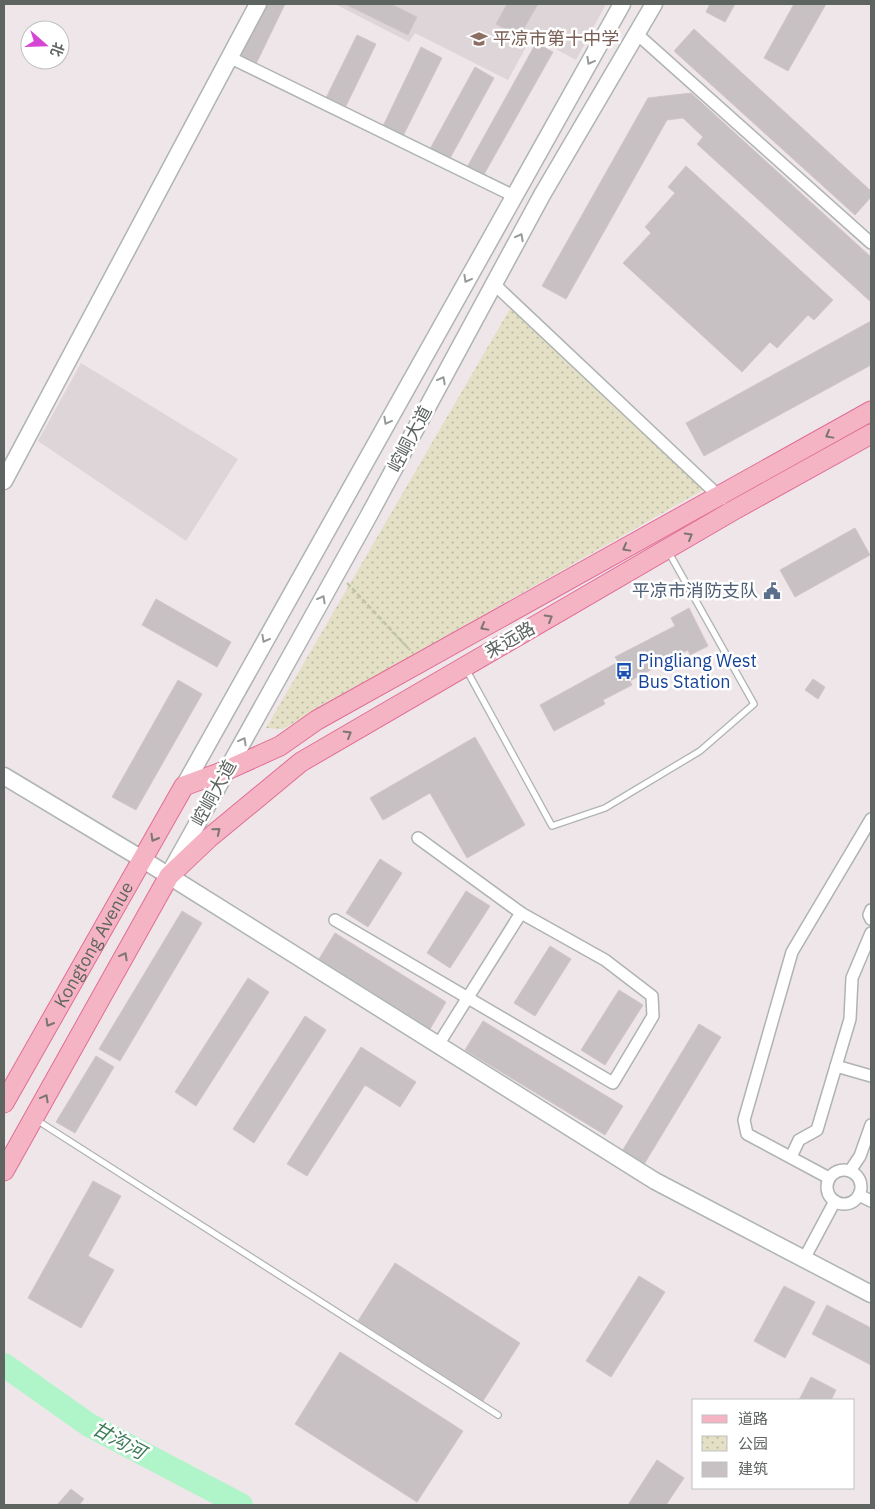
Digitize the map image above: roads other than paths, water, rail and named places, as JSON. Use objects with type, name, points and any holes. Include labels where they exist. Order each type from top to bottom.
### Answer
[{"type":"main road","points":[[4,481],[231,58],[258,4]]},
{"type":"main road","name":"崆峒大道","points":[[184,786],[622,4]]},
{"type":"main road","name":"崆峒大道","points":[[169,876],[337,573],[542,195],[654,4]]},
{"type":"main road","name":"来远路","points":[[184,786],[227,770],[280,746],[317,720],[871,411]]},
{"type":"main road","name":"来远路","points":[[169,876],[209,838],[301,762],[734,510],[871,434]]},
{"type":"main road","points":[[4,776],[142,859],[655,1181],[871,1294]]},
{"type":"main road","name":"Kongtong Avenue","points":[[4,1102],[184,786]]},
{"type":"main road","name":"Kongtong Avenue","points":[[4,1171],[169,876]]},
{"type":"street","points":[[637,34],[871,243]]},
{"type":"street","points":[[231,58],[514,196]]},
{"type":"street","points":[[494,284],[734,510]]},
{"type":"street","points":[[829,1178],[747,1134],[744,1120],[792,952],[871,819]]},
{"type":"street","points":[[335,920],[613,1083],[653,1016],[652,996],[605,960],[521,913],[418,838]]},
{"type":"street","points":[[871,910],[869,915],[871,919]]},
{"type":"street","points":[[438,1045],[521,913]]},
{"type":"street","points":[[791,1158],[799,1140],[817,1130],[850,1019],[852,978],[871,933]]},
{"type":"street","points":[[836,1066],[871,1076]]},
{"type":"street","points":[[850,1171],[860,1156],[871,1125]]},
{"type":"street","points":[[838,1171],[850,1171],[855,1174],[861,1184],[859,1195],[851,1202],[840,1203],[835,1201],[828,1193],[829,1178],[838,1171]]},
{"type":"street","points":[[859,1195],[871,1201]]},
{"type":"street","points":[[804,1259],[835,1201]]},
{"type":"lane","points":[[464,666],[552,826],[605,808],[700,751],[754,704],[667,550]]},
{"type":"lane","points":[[33,1118],[498,1415]]},
{"type":"waterway","name":"甘沟河","points":[[4,1365],[89,1425],[241,1505]]},
{"type":"place","name":"平凉市第十中学","points":[[479,39]]},
{"type":"place","name":"平凉市消防支队","points":[[772,591]]},
{"type":"place","name":"Pingliang West Bus Station","points":[[624,671]]}]
